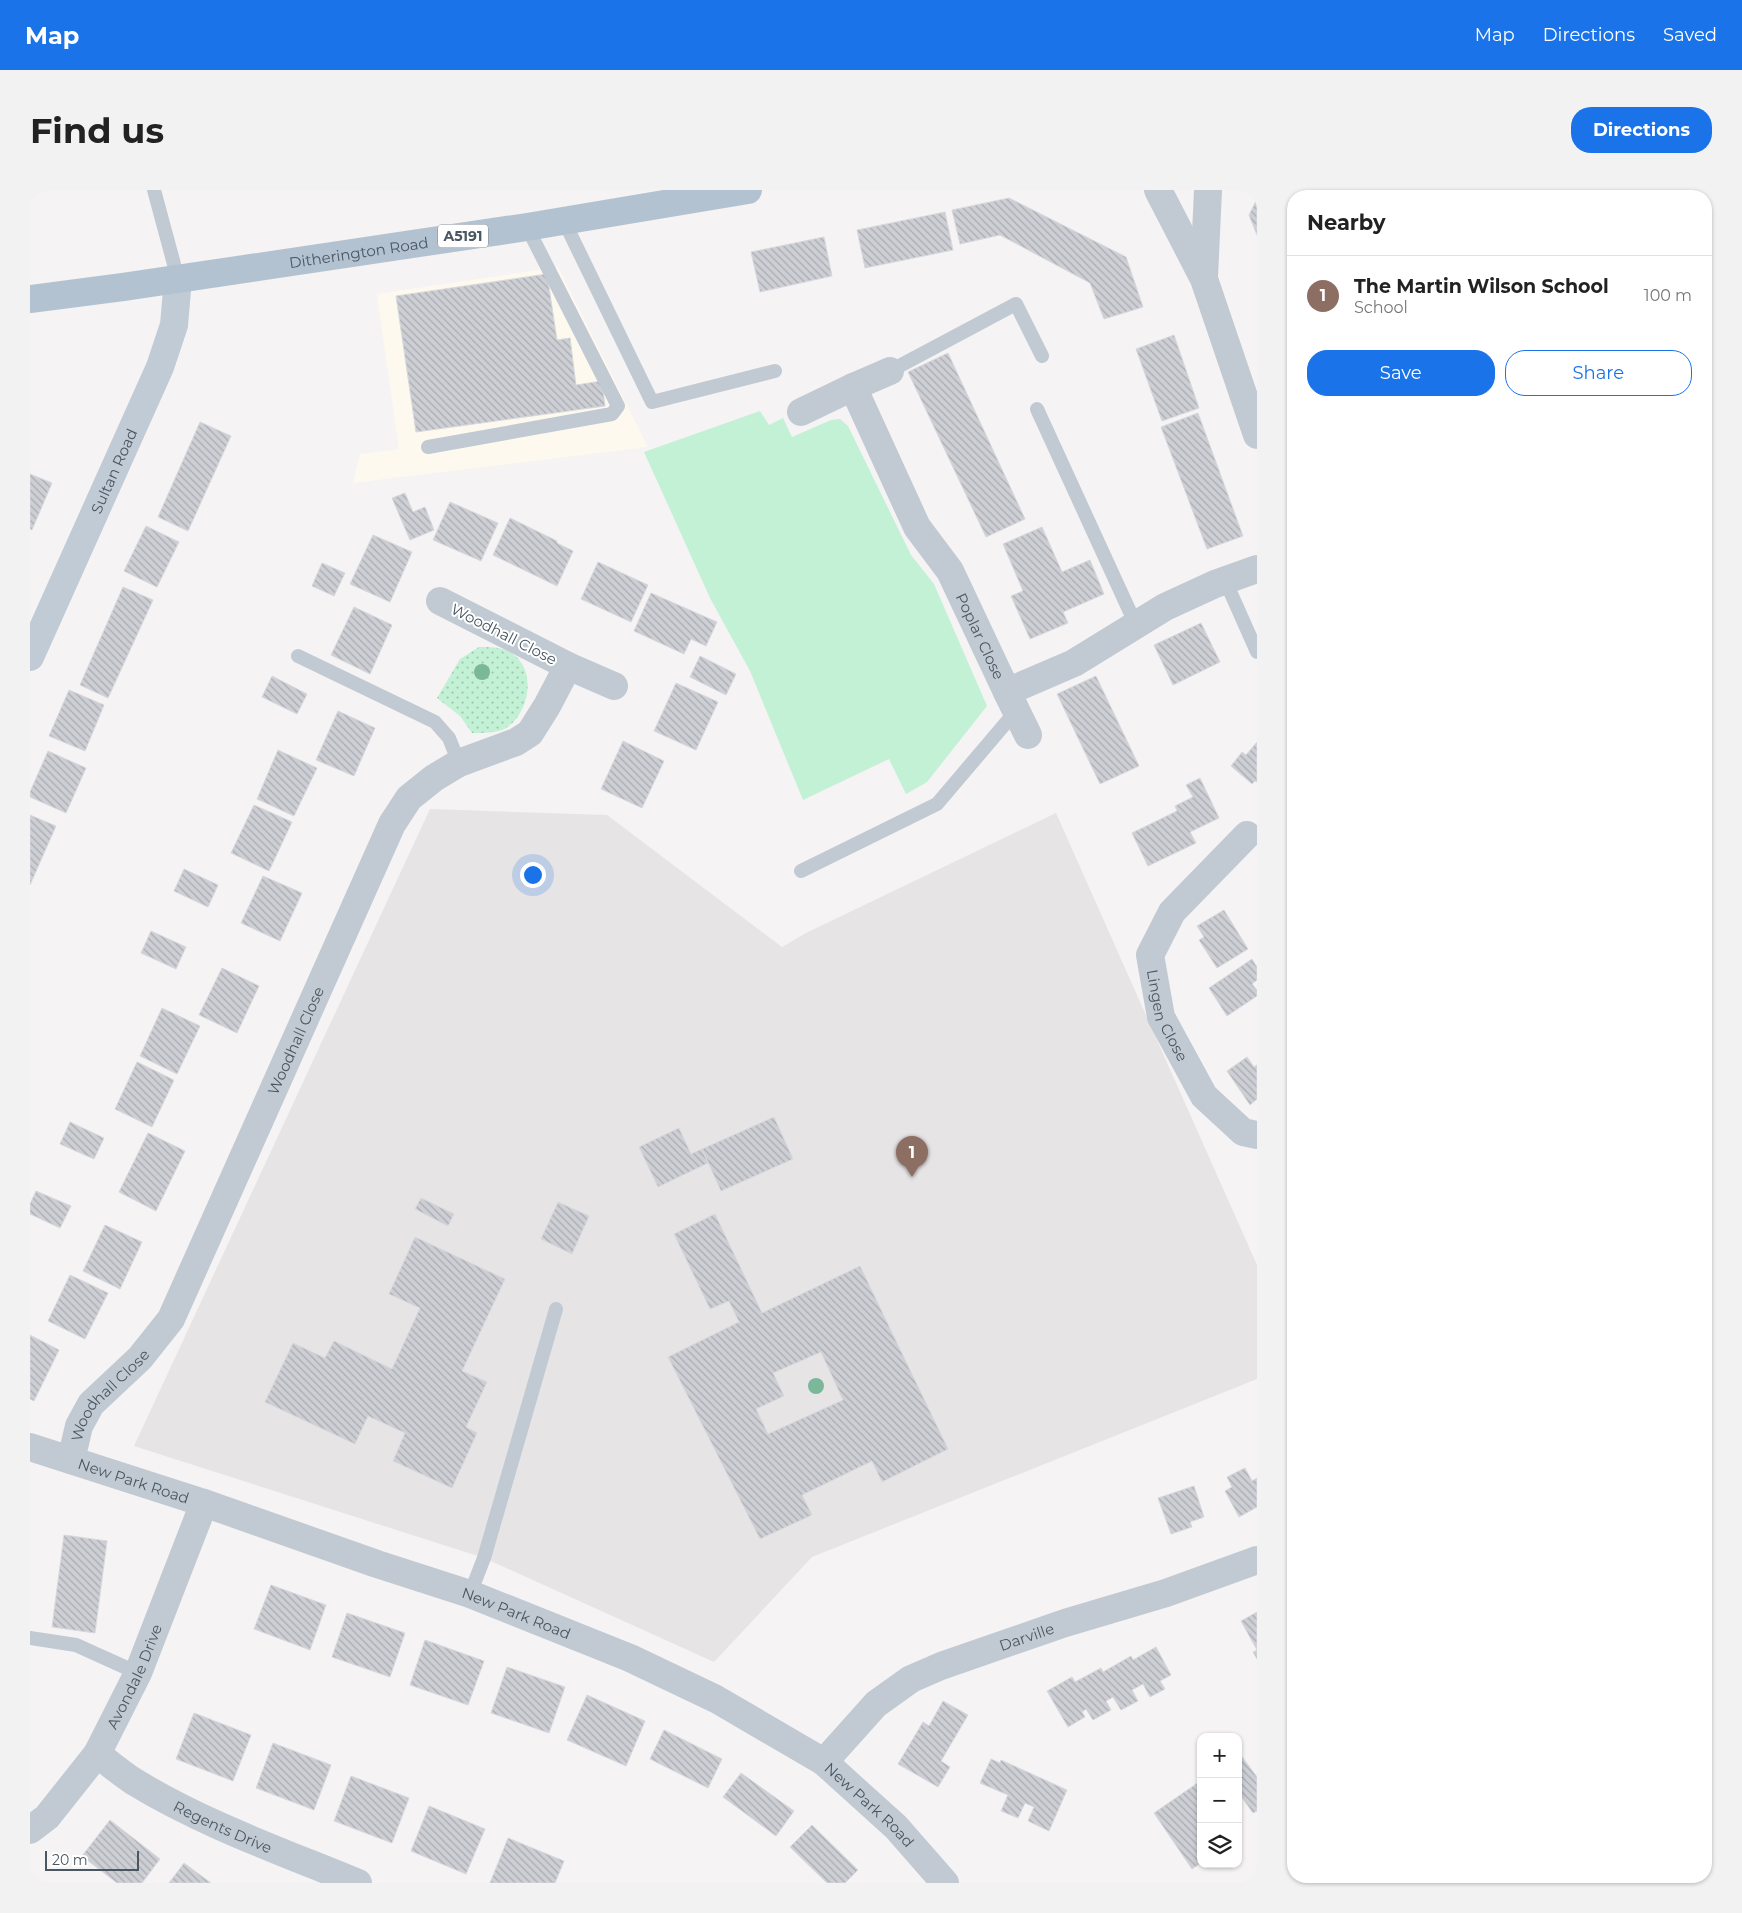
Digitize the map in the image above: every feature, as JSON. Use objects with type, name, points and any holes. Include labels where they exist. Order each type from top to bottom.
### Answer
[{"type":"main road","name":"Ditherington Road","points":[[178,279],[564,221],[648,198],[748,190]]},
{"type":"main road","name":"A5191","points":[[30,299],[178,279]]},
{"type":"street","points":[[1158,190],[1204,279],[1257,435]]},
{"type":"street","points":[[1204,279],[1208,190]]},
{"type":"street","name":"Sultan Road","points":[[30,657],[160,367],[174,325],[178,279]]},
{"type":"street","points":[[801,412],[890,371]]},
{"type":"street","name":"Poplar Close","points":[[853,388],[917,526],[950,570],[1011,701],[1165,607],[1225,580],[1257,569]]},
{"type":"street","name":"Woodhall Close","points":[[440,601],[568,666],[614,686]]},
{"type":"street","name":"Woodhall Close","points":[[71,1460],[79,1426],[91,1404],[140,1358],[171,1319],[392,824],[409,798],[434,778],[459,763],[516,742],[530,733],[548,706],[568,666]]},
{"type":"street","points":[[1011,701],[1028,735]]},
{"type":"street","name":"Lingen Close","points":[[1247,835],[1172,912],[1150,955],[1161,1017],[1204,1096],[1242,1132],[1257,1135]]},
{"type":"street","name":"New Park Road","points":[[30,1448],[204,1503],[377,1564],[470,1594],[630,1658],[716,1699],[824,1762],[896,1827],[945,1883]]},
{"type":"street","name":"Avondale Drive","points":[[30,1830],[47,1817],[97,1754],[138,1673],[204,1503]]},
{"type":"street","name":"Darville","points":[[824,1762],[876,1704],[910,1679],[941,1666],[1066,1623],[1166,1593],[1257,1560]]},
{"type":"street","name":"Regents Drive","points":[[97,1754],[132,1780],[168,1801],[220,1826],[358,1883]]},
{"type":"lane","points":[[154,190],[178,279]]},
{"type":"lane","points":[[564,221],[652,402],[775,371]]},
{"type":"lane","points":[[428,448],[612,414],[618,406],[527,227]]},
{"type":"lane","points":[[890,371],[1016,304],[1042,356]]},
{"type":"lane","points":[[1037,409],[1136,625]]},
{"type":"lane","points":[[1225,580],[1257,652]]},
{"type":"lane","points":[[298,656],[435,722],[449,738],[459,763]]},
{"type":"lane","points":[[800,871],[937,804],[1011,701]]},
{"type":"lane","points":[[470,1594],[484,1558],[556,1309]]},
{"type":"lane","points":[[30,1638],[76,1645],[138,1673]]},
{"type":"shaded area","points":[[558,267],[648,447],[353,483],[360,454],[399,449],[377,294]]},
{"type":"shaded area","points":[[430,809],[607,815],[782,947],[806,933],[1056,813],[1257,1265],[1257,1379],[812,1557],[714,1662],[484,1558],[134,1446]]},
{"type":"green space","points":[[760,411],[769,425],[783,418],[792,437],[831,420],[840,419],[848,426],[911,555],[934,584],[987,706],[927,782],[906,794],[889,759],[803,800],[750,671],[710,598],[644,452]]},
{"type":"green space","points":[[479,647],[499,648],[514,655],[522,663],[526,674],[528,686],[522,710],[515,720],[503,730],[472,733],[460,716],[437,698],[460,659]]},
{"type":"building","points":[[1009,198],[1126,257],[1143,307],[1104,319],[1090,283],[1000,235],[960,244],[952,210]]},
{"type":"building","points":[[1257,199],[1257,235],[1249,215]]},
{"type":"building","points":[[945,212],[953,250],[865,268],[857,230]]},
{"type":"building","points":[[824,237],[832,276],[760,292],[751,252]]},
{"type":"building","points":[[547,274],[557,340],[570,338],[576,385],[602,381],[605,406],[416,432],[396,296]]},
{"type":"building","points":[[1174,335],[1199,408],[1162,421],[1136,349]]},
{"type":"building","points":[[948,353],[1025,519],[986,537],[908,372]]},
{"type":"building","points":[[1198,413],[1243,536],[1207,549],[1161,427]]},
{"type":"building","points":[[200,422],[231,436],[188,531],[158,517]]},
{"type":"building","points":[[30,474],[52,483],[32,530],[30,529]]},
{"type":"building","points":[[405,493],[413,512],[425,507],[434,530],[410,540],[392,498]]},
{"type":"building","points":[[450,502],[498,523],[481,561],[433,540]]},
{"type":"building","points":[[510,518],[573,551],[557,586],[493,555]]},
{"type":"building","points":[[146,526],[179,542],[157,587],[124,571]]},
{"type":"building","points":[[1042,527],[1062,572],[1090,560],[1104,594],[1063,612],[1068,623],[1030,639],[1011,596],[1023,591],[1003,544]]},
{"type":"building","points":[[373,535],[412,552],[390,602],[350,584]]},
{"type":"building","points":[[598,562],[648,585],[631,622],[581,599]]},
{"type":"building","points":[[322,563],[345,573],[334,596],[312,586]]},
{"type":"building","points":[[123,587],[153,600],[108,698],[80,685]]},
{"type":"building","points":[[651,593],[717,622],[706,646],[691,639],[684,654],[634,631]]},
{"type":"building","points":[[354,607],[392,625],[370,674],[331,655]]},
{"type":"building","points":[[1201,623],[1220,662],[1173,685],[1154,645]]},
{"type":"building","points":[[700,656],[736,674],[726,695],[690,677]]},
{"type":"building","points":[[272,676],[307,694],[297,714],[262,697]]},
{"type":"building","points":[[1096,676],[1139,766],[1100,784],[1057,694]]},
{"type":"building","points":[[676,683],[718,702],[696,750],[654,731]]},
{"type":"building","points":[[69,690],[104,705],[85,751],[49,736]]},
{"type":"building","points":[[338,711],[375,728],[354,776],[316,760]]},
{"type":"building","points":[[623,741],[664,761],[642,808],[601,789]]},
{"type":"building","points":[[1257,742],[1257,782],[1255,781],[1252,784],[1231,766],[1242,752],[1246,755]]},
{"type":"building","points":[[278,750],[317,768],[294,816],[257,799]]},
{"type":"building","points":[[48,751],[86,768],[66,813],[30,797],[30,792]]},
{"type":"building","points":[[1200,778],[1219,818],[1190,832],[1196,843],[1148,866],[1132,833],[1177,811],[1175,806],[1193,797],[1186,785]]},
{"type":"building","points":[[254,805],[292,822],[269,871],[231,853]]},
{"type":"building","points":[[30,815],[56,826],[30,885]]},
{"type":"building","points":[[184,869],[218,885],[208,907],[174,891]]},
{"type":"building","points":[[263,876],[302,893],[280,941],[241,923]]},
{"type":"building","points":[[1224,910],[1248,949],[1217,968],[1199,940],[1204,937],[1197,926]]},
{"type":"building","points":[[151,931],[186,947],[176,969],[141,953]]},
{"type":"building","points":[[1252,959],[1257,967],[1257,980],[1252,984],[1257,990],[1257,996],[1227,1016],[1209,988]]},
{"type":"building","points":[[222,968],[259,986],[237,1033],[199,1015]]},
{"type":"building","points":[[162,1008],[200,1026],[177,1074],[140,1056]]},
{"type":"building","points":[[1247,1057],[1254,1067],[1257,1065],[1257,1099],[1250,1105],[1227,1071]]},
{"type":"building","points":[[137,1062],[174,1080],[152,1127],[115,1109]]},
{"type":"building","points":[[774,1117],[793,1159],[721,1191],[702,1149]]},
{"type":"building","points":[[70,1122],[104,1138],[94,1159],[60,1144]]},
{"type":"building","points":[[679,1128],[691,1154],[702,1149],[708,1163],[658,1187],[639,1147]]},
{"type":"building","points":[[148,1133],[185,1151],[156,1211],[119,1192]]},
{"type":"building","points":[[36,1191],[71,1206],[60,1228],[30,1214],[30,1204]]},
{"type":"building","points":[[421,1198],[454,1214],[448,1226],[415,1209]]},
{"type":"building","points":[[558,1202],[589,1216],[572,1254],[541,1239]]},
{"type":"building","points":[[715,1214],[762,1313],[860,1266],[948,1449],[882,1482],[872,1461],[802,1495],[812,1515],[760,1539],[668,1357],[739,1322],[729,1301],[710,1309],[674,1234]],"holes":[[[821,1352],[843,1400],[768,1434],[756,1409],[784,1396],[773,1373]]]},
{"type":"building","points":[[105,1225],[142,1242],[120,1289],[83,1271]]},
{"type":"building","points":[[415,1237],[505,1279],[462,1371],[487,1382],[466,1427],[477,1433],[452,1488],[393,1461],[405,1433],[368,1416],[355,1444],[265,1402],[293,1343],[325,1358],[334,1341],[392,1369],[420,1308],[389,1294]]},
{"type":"building","points":[[70,1275],[108,1293],[85,1339],[48,1321]]},
{"type":"building","points":[[30,1335],[59,1350],[34,1401],[30,1399]]},
{"type":"building","points":[[1245,1468],[1252,1481],[1257,1478],[1257,1507],[1239,1517],[1225,1491],[1232,1487],[1227,1477]]},
{"type":"building","points":[[1194,1486],[1204,1517],[1190,1522],[1192,1527],[1171,1534],[1158,1498]]},
{"type":"building","points":[[64,1535],[107,1541],[95,1633],[52,1627]]},
{"type":"building","points":[[271,1585],[326,1605],[310,1650],[254,1629]]},
{"type":"building","points":[[1257,1612],[1257,1650],[1241,1621]]},
{"type":"building","points":[[347,1613],[405,1633],[390,1677],[332,1657]]},
{"type":"building","points":[[425,1640],[484,1661],[468,1705],[410,1685]]},
{"type":"building","points":[[1156,1647],[1171,1675],[1160,1681],[1165,1689],[1150,1697],[1143,1684],[1132,1690],[1138,1701],[1121,1710],[1113,1697],[1106,1701],[1111,1710],[1093,1720],[1086,1709],[1082,1712],[1085,1717],[1068,1727],[1047,1691],[1072,1677],[1075,1682],[1101,1668],[1103,1672],[1131,1656],[1133,1660]]},
{"type":"building","points":[[1257,1650],[1257,1659],[1253,1652]]},
{"type":"building","points":[[507,1667],[565,1687],[549,1733],[491,1713]]},
{"type":"building","points":[[587,1695],[645,1721],[626,1766],[567,1740]]},
{"type":"building","points":[[943,1701],[968,1715],[941,1761],[950,1767],[938,1787],[898,1764],[923,1722],[929,1726]]},
{"type":"building","points":[[194,1713],[251,1735],[233,1781],[176,1759]]},
{"type":"building","points":[[664,1730],[722,1759],[708,1788],[650,1759]]},
{"type":"building","points":[[273,1743],[331,1765],[314,1810],[256,1788]]},
{"type":"building","points":[[1242,1757],[1257,1777],[1257,1811],[1253,1813],[1242,1798]]},
{"type":"building","points":[[991,1759],[1000,1763],[1001,1760],[1067,1790],[1049,1831],[1028,1821],[1034,1807],[1025,1803],[1018,1818],[1001,1811],[1008,1795],[980,1783]]},
{"type":"building","points":[[741,1773],[794,1811],[776,1836],[723,1797]]},
{"type":"building","points":[[351,1776],[409,1798],[392,1843],[334,1821]]},
{"type":"building","points":[[1197,1783],[1197,1866],[1192,1869],[1154,1813]]},
{"type":"building","points":[[429,1806],[485,1829],[466,1874],[411,1851]]},
{"type":"building","points":[[110,1820],[160,1859],[142,1883],[117,1883],[82,1856]]},
{"type":"building","points":[[812,1825],[858,1870],[845,1883],[827,1883],[790,1847]]},
{"type":"building","points":[[508,1838],[564,1861],[555,1883],[490,1883]]},
{"type":"building","points":[[184,1863],[211,1883],[169,1883]]},
{"type":"place","name":"The Martin Wilson School","points":[[912,1177]]}]
